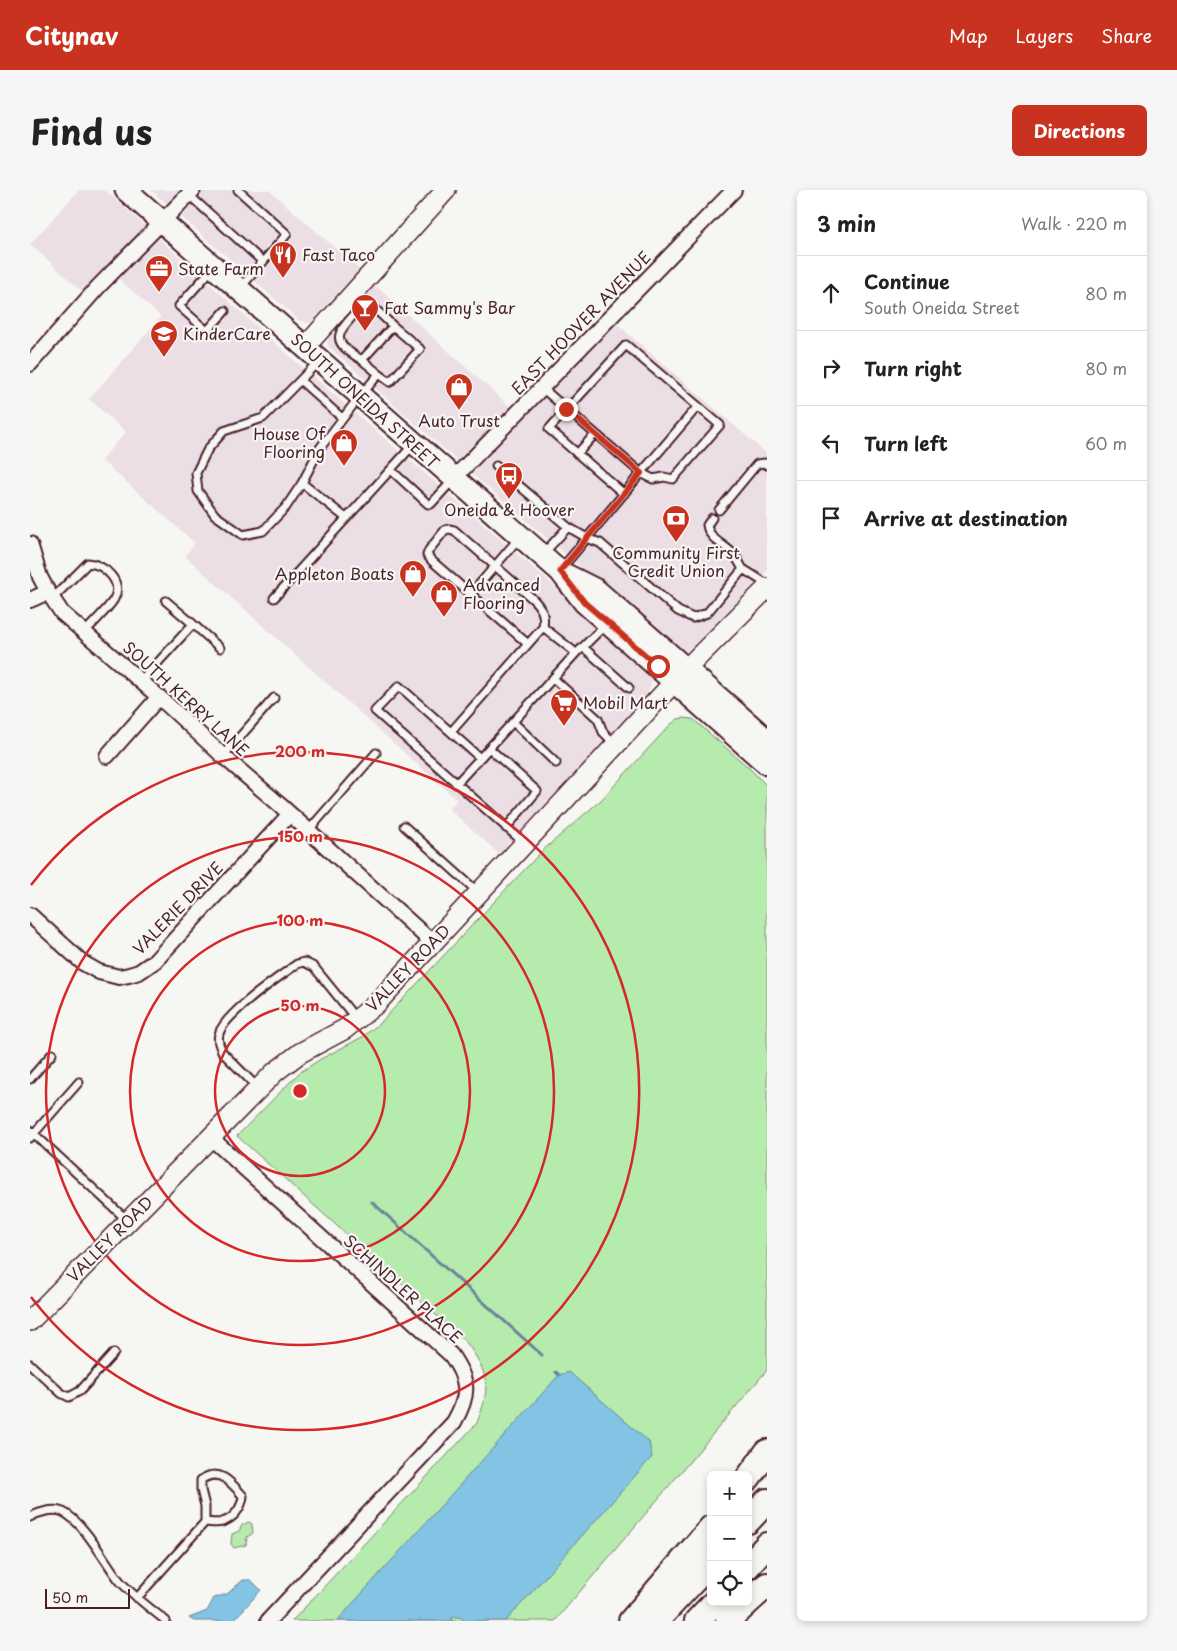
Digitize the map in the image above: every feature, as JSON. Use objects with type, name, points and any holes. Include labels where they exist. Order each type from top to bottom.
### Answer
[{"type":"highway","points":[[752,1473],[767,1452]]},
{"type":"highway","points":[[752,1517],[767,1501]]},
{"type":"highway","points":[[631,1621],[707,1533]]},
{"type":"highway","points":[[752,1562],[767,1546]]},
{"type":"highway","points":[[656,1621],[707,1566]]},
{"type":"highway","points":[[752,1598],[767,1585]]},
{"type":"highway","points":[[697,1621],[711,1606]]},
{"type":"highway","points":[[728,1621],[744,1606]]},
{"type":"main road","name":"SOUTH ONEIDA STREET","points":[[126,190],[541,556],[560,571],[596,590],[767,764]]},
{"type":"main road","name":"SOUTH ONEIDA STREET","points":[[560,571],[585,603],[607,623],[681,675],[767,740]]},
{"type":"street","points":[[312,354],[354,305],[446,190]]},
{"type":"street","name":"EAST HOOVER AVENUE","points":[[453,479],[734,190]]},
{"type":"street","points":[[30,364],[98,288],[191,192]]},
{"type":"street","name":"SOUTH KERRY LANE","points":[[30,544],[40,577],[62,613],[159,697],[432,943]]},
{"type":"street","name":"VALLEY ROAD","points":[[30,1321],[275,1072],[300,1053],[345,1029],[376,1004],[681,675],[767,588]]},
{"type":"street","points":[[30,600],[50,595]]},
{"type":"street","points":[[107,756],[159,697]]},
{"type":"street","name":"VALERIE DRIVE","points":[[30,916],[91,969],[109,976],[119,977],[139,972],[155,961],[290,814]]},
{"type":"street","name":"SCHINDLER PLACE","points":[[210,1137],[450,1355],[461,1370],[466,1386],[464,1405],[454,1422],[268,1621]]},
{"type":"lane","points":[[238,190],[286,234],[239,289]]},
{"type":"lane","points":[[191,192],[263,262]]},
{"type":"lane","points":[[214,267],[179,306],[207,331],[225,311]]},
{"type":"lane","points":[[367,301],[393,326],[420,349],[390,382],[341,344],[339,338],[340,330],[354,305],[367,301]]},
{"type":"lane","points":[[362,360],[393,326]]},
{"type":"lane","points":[[542,388],[566,409],[595,434],[641,473],[653,479],[664,476],[673,479],[720,425],[626,344],[566,409],[549,429],[624,494]]},
{"type":"lane","points":[[312,354],[301,381],[263,418],[224,431],[208,449],[196,473],[198,491],[215,515],[243,535],[263,531],[286,507],[302,483],[320,448],[342,418],[379,374]]},
{"type":"lane","points":[[301,381],[342,418]]},
{"type":"lane","points":[[560,571],[698,406]]},
{"type":"lane","points":[[577,454],[595,434]]},
{"type":"lane","points":[[274,598],[414,444]]},
{"type":"lane","points":[[719,510],[757,464],[765,462],[767,465]]},
{"type":"lane","points":[[496,466],[568,527],[600,543],[678,610],[694,618],[707,613],[743,569]]},
{"type":"lane","points":[[390,470],[428,504],[431,504],[453,479]]},
{"type":"lane","points":[[302,483],[346,518]]},
{"type":"lane","points":[[712,518],[707,525],[713,537],[734,555],[743,569],[767,584]]},
{"type":"lane","points":[[541,556],[568,527]]},
{"type":"lane","points":[[451,732],[543,627],[545,617],[542,609],[495,566],[454,530],[446,530],[428,550],[427,555],[528,644]]},
{"type":"lane","points":[[471,594],[520,538]]},
{"type":"lane","points":[[50,595],[88,563],[102,566],[106,570],[114,582],[115,598],[85,632]]},
{"type":"lane","points":[[166,601],[220,648]]},
{"type":"lane","points":[[456,784],[576,653],[607,623]]},
{"type":"lane","points":[[141,681],[193,624]]},
{"type":"lane","points":[[543,627],[576,653]]},
{"type":"lane","points":[[583,647],[629,688]]},
{"type":"lane","points":[[553,678],[598,719],[603,732],[616,745]]},
{"type":"lane","points":[[480,758],[399,686],[375,711],[525,844]]},
{"type":"lane","points":[[223,756],[274,698]]},
{"type":"lane","points":[[513,722],[556,763]]},
{"type":"lane","points":[[489,748],[537,791],[506,828]]},
{"type":"lane","points":[[308,831],[376,753]]},
{"type":"lane","points":[[404,826],[479,893]]},
{"type":"lane","points":[[258,1088],[223,1053],[219,1046],[218,1035],[223,1025],[236,1011],[297,964],[304,962],[314,967],[357,1020]]},
{"type":"lane","points":[[30,1078],[52,1054]]},
{"type":"lane","points":[[79,1082],[31,1134],[128,1221]]},
{"type":"lane","points":[[30,1364],[60,1393],[69,1397],[80,1391],[114,1353]]},
{"type":"lane","points":[[137,1598],[205,1522],[205,1506],[201,1490],[202,1480],[208,1475],[221,1475],[235,1486],[243,1496],[242,1506],[234,1515],[222,1522],[205,1522]]},
{"type":"lane","points":[[30,1517],[47,1511],[62,1512],[74,1520],[120,1581],[137,1598],[166,1621]]},
{"type":"shaded area","points":[[79,190],[105,190],[294,360],[618,641],[650,671],[651,685],[646,696],[499,854],[449,809],[457,800],[185,556],[195,543],[101,460],[126,432],[89,399],[161,317],[119,279],[94,302],[30,244]]},
{"type":"shaded area","points":[[151,190],[269,190],[360,270],[311,322],[300,321]]},
{"type":"shaded area","points":[[373,283],[511,408],[522,421],[617,324],[767,454],[767,571],[689,650],[679,651],[487,487],[329,347],[327,342],[328,336]]},
{"type":"green space","points":[[683,718],[693,719],[767,786],[767,1370],[555,1621],[292,1621],[477,1423],[486,1390],[485,1381],[479,1363],[466,1342],[237,1136],[299,1073],[364,1036],[382,1021],[542,851],[601,800],[670,725]]},
{"type":"green space","points":[[249,1522],[252,1524],[253,1533],[247,1537],[246,1545],[234,1548],[231,1544],[232,1534],[239,1531],[242,1525]]},
{"type":"water","points":[[569,1372],[649,1442],[652,1457],[506,1621],[466,1621],[457,1617],[451,1618],[452,1621],[337,1621],[559,1375]]},
{"type":"water","points":[[243,1580],[251,1580],[261,1590],[233,1621],[194,1621],[189,1618],[207,1611],[214,1598],[227,1594]]},
{"type":"waterway","points":[[372,1202],[542,1355]]},
{"type":"waterway","points":[[556,1372],[559,1375]]},
{"type":"place","name":"Fast Taco","points":[[283,279]]},
{"type":"place","name":"State Farm","points":[[159,293]]},
{"type":"place","name":"Fat Sammy's Bar","points":[[365,332]]},
{"type":"place","name":"KinderCare","points":[[164,358]]},
{"type":"place","name":"Auto Trust","points":[[459,411]]},
{"type":"place","name":"House Of Flooring","points":[[344,467]]},
{"type":"place","name":"Oneida & Hoover","points":[[509,500]]},
{"type":"place","name":"Community First Credit Union","points":[[676,543]]},
{"type":"place","name":"Appleton Boats","points":[[413,598]]},
{"type":"place","name":"Advanced Flooring","points":[[444,618]]},
{"type":"place","name":"Mobil Mart","points":[[564,727]]},
{"type":"route","points":[[566,409],[641,473],[560,571],[585,603],[658,666]]}]
